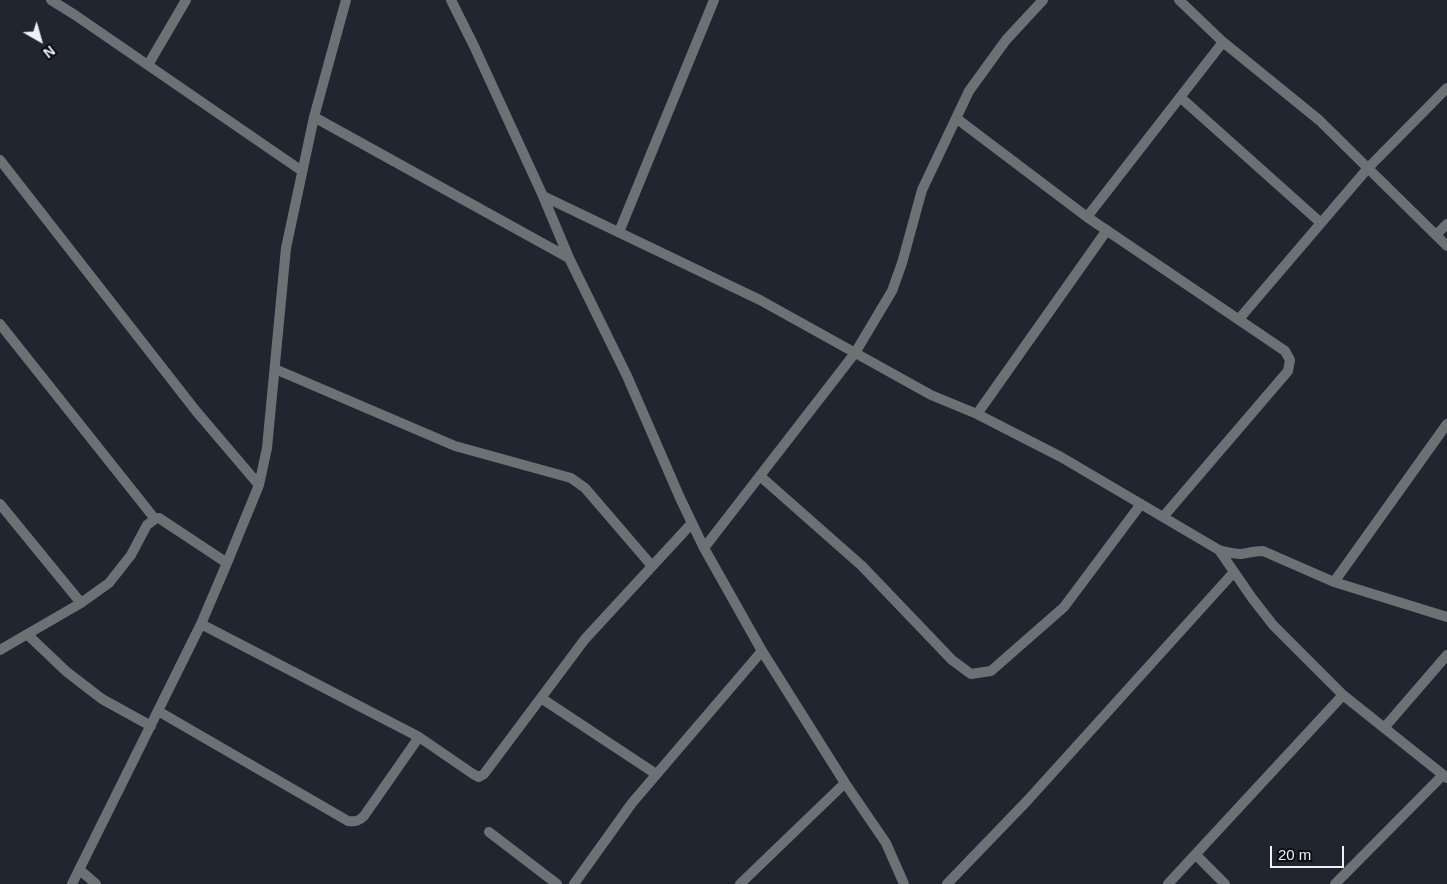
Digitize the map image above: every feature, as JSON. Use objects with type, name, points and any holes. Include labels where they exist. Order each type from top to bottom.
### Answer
[{"type":"street","points":[[51,0],[302,171]]},
{"type":"street","points":[[148,65],[186,0]]},
{"type":"street","points":[[72,884],[201,624],[259,485],[267,448],[286,248],[314,117],[346,0]]},
{"type":"street","points":[[451,0],[543,196],[568,258],[627,376],[704,548],[762,651],[845,784],[886,844],[904,884]]},
{"type":"street","points":[[619,232],[714,0]]},
{"type":"street","points":[[704,548],[855,352],[892,291],[902,263],[922,190],[969,91],[1006,40],[1043,0]]},
{"type":"street","points":[[1178,0],[1223,42],[1319,120],[1447,246]]},
{"type":"street","points":[[1087,216],[1223,42]]},
{"type":"street","points":[[1239,319],[1368,168],[1447,88]]},
{"type":"street","points":[[1180,97],[1321,223]]},
{"type":"street","points":[[314,117],[568,258]]},
{"type":"street","points":[[956,118],[1087,216],[1285,351],[1290,360],[1288,370],[1163,517]]},
{"type":"street","points":[[0,160],[196,411],[259,485]]},
{"type":"street","points":[[543,196],[760,300],[931,395],[977,414],[1061,457],[1219,550],[1241,554],[1251,551],[1263,551],[1334,582],[1447,617]]},
{"type":"street","points":[[1436,235],[1447,224]]},
{"type":"street","points":[[977,414],[1107,230]]},
{"type":"street","points":[[0,324],[155,519]]},
{"type":"street","points":[[275,369],[455,446],[571,478],[585,488],[652,566]]},
{"type":"street","points":[[1334,582],[1447,424]]},
{"type":"street","points":[[760,476],[862,566],[952,660],[971,674],[991,671],[1064,607],[1141,504]]},
{"type":"street","points":[[0,504],[81,603]]},
{"type":"street","points":[[0,650],[81,603],[109,583],[131,555],[148,526],[155,519],[160,518],[227,563]]},
{"type":"street","points":[[201,624],[419,737],[479,777],[484,774],[584,639],[692,523]]},
{"type":"street","points":[[1219,550],[1272,625],[1342,695],[1445,777],[1335,884]]},
{"type":"street","points":[[947,884],[1027,801],[1234,572]]},
{"type":"street","points":[[27,634],[67,672],[102,699],[151,726]]},
{"type":"street","points":[[574,884],[632,803],[762,651]]},
{"type":"street","points":[[1384,728],[1447,655]]},
{"type":"street","points":[[1168,884],[1342,695]]},
{"type":"street","points":[[541,698],[656,774]]},
{"type":"street","points":[[158,711],[348,821],[354,822],[364,816],[419,737]]},
{"type":"street","points":[[740,884],[845,784]]},
{"type":"street","points":[[489,832],[557,884]]},
{"type":"street","points":[[1196,855],[1225,884]]},
{"type":"street","points":[[80,870],[96,884]]}]
